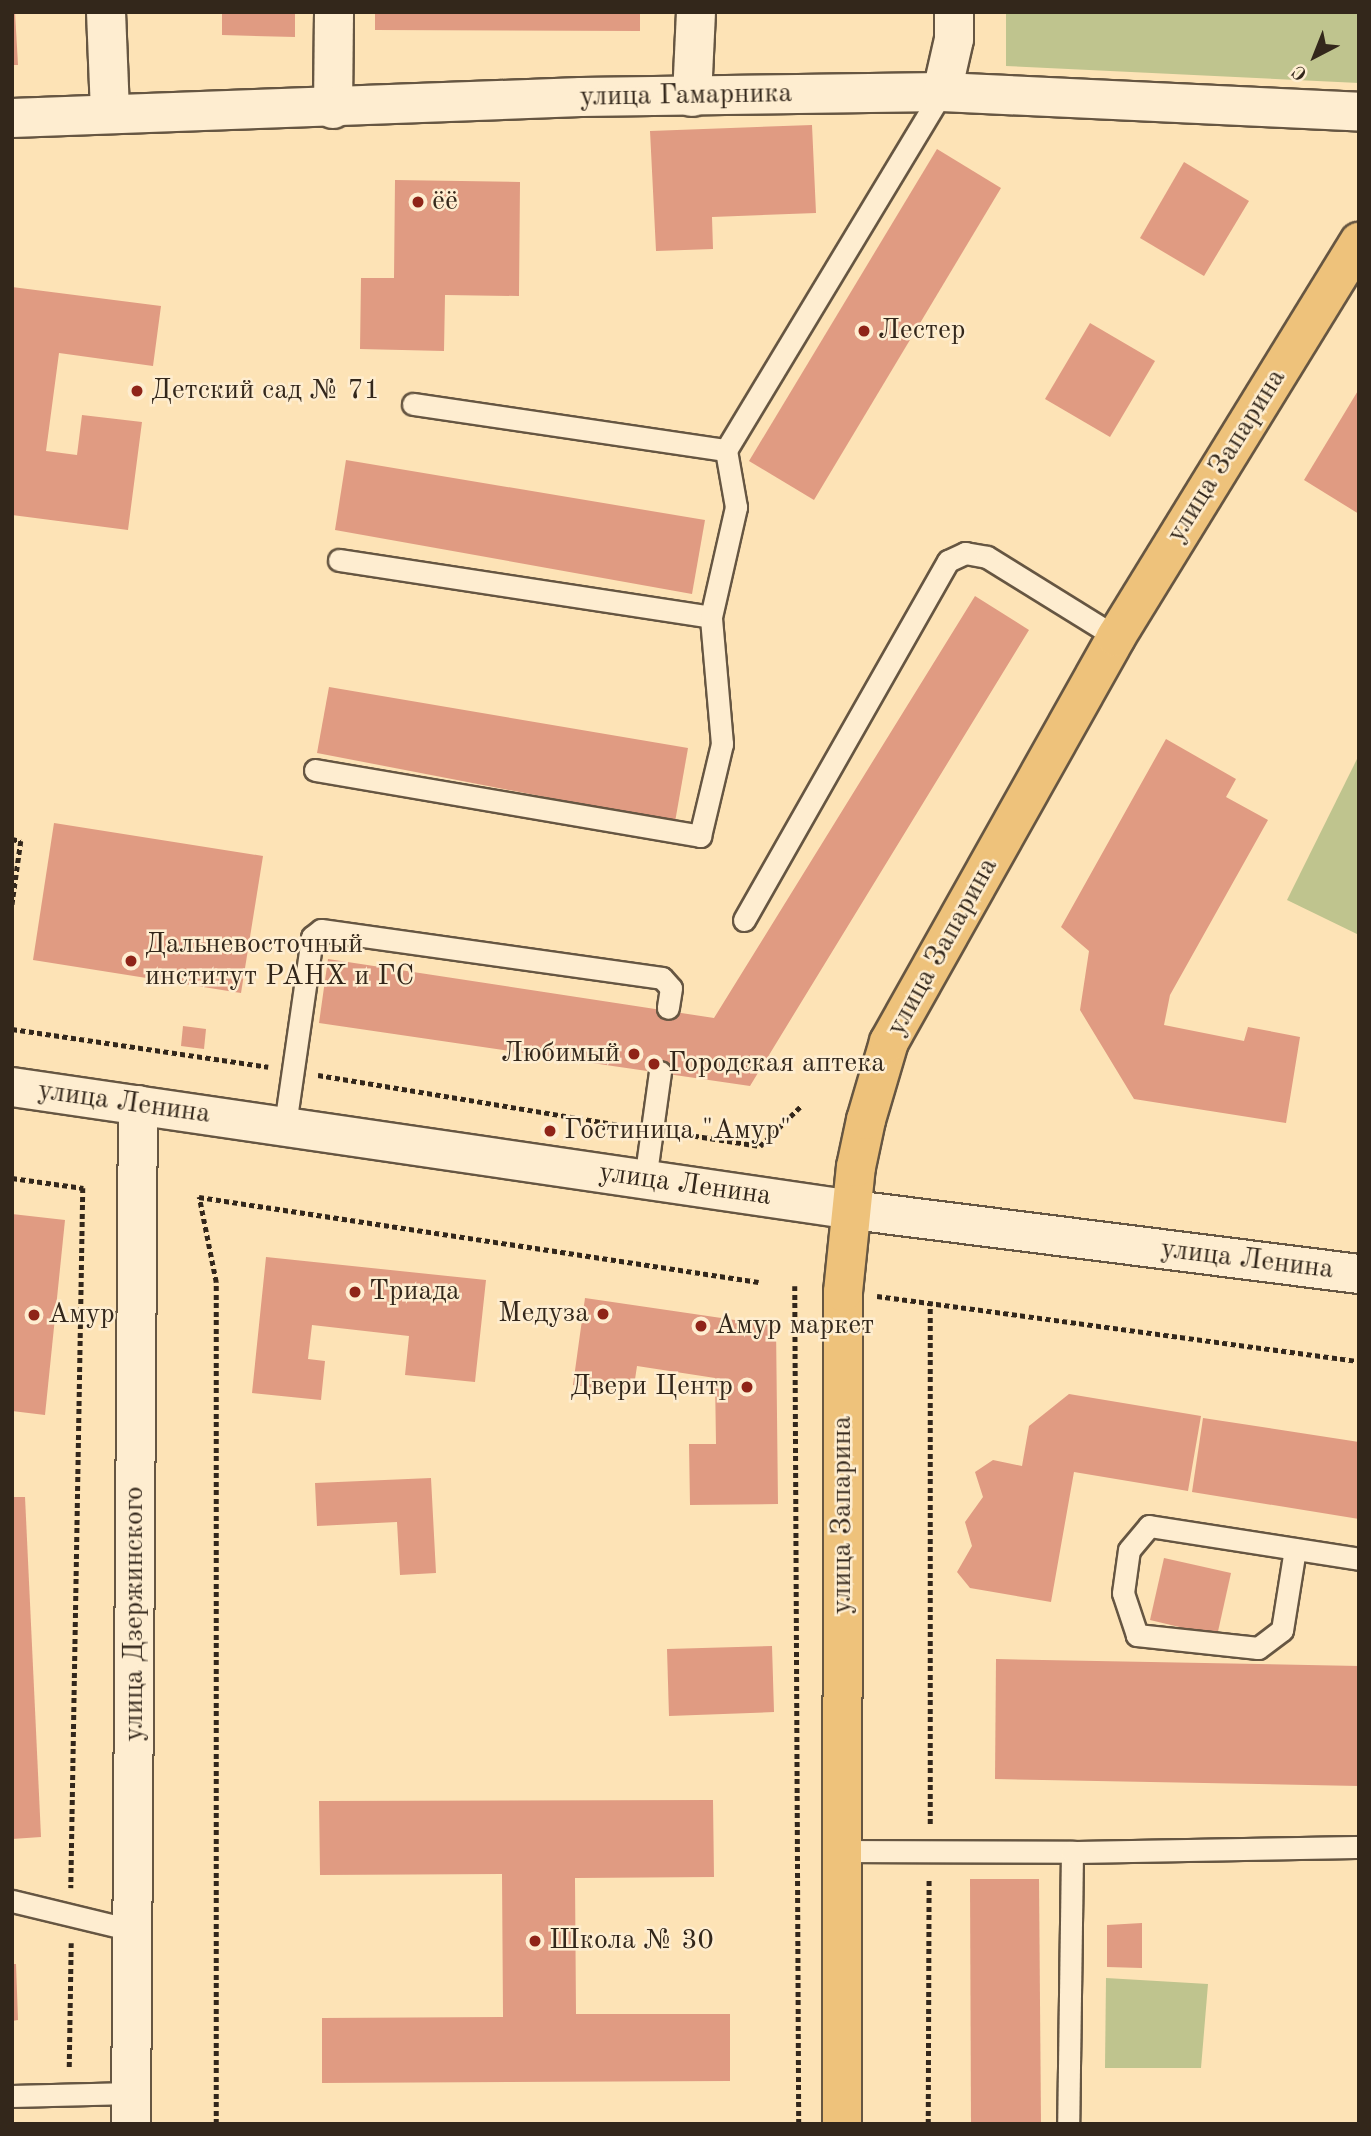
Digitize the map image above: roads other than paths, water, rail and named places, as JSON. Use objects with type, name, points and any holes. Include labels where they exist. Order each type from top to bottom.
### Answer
[{"type":"main road","name":"улица Запарина","points":[[842,2124],[843,1292],[856,1167],[888,1042],[1116,637],[1354,262]]},
{"type":"street","points":[[106,12],[110,113]]},
{"type":"street","points":[[333,109],[334,12]]},
{"type":"street","points":[[692,97],[696,12]]},
{"type":"street","points":[[942,92],[954,39],[954,12]]},
{"type":"street","name":"улица Гамарника","points":[[12,118],[110,113],[942,92],[1359,112]]},
{"type":"street","name":"улица Ленина","points":[[12,1087],[853,1210],[1359,1274]]},
{"type":"street","name":"улица Дзержинского","points":[[131,2108],[138,1105]]},
{"type":"lane","points":[[315,770],[697,838],[722,744],[711,617],[736,507],[726,450],[942,92]]},
{"type":"lane","points":[[413,404],[726,450]]},
{"type":"lane","points":[[744,920],[948,561],[965,553],[987,557],[1116,637]]},
{"type":"lane","points":[[339,560],[711,617]]},
{"type":"lane","points":[[285,1125],[312,937],[321,930],[662,978],[671,988],[668,1008]]},
{"type":"lane","points":[[645,1180],[660,1072]]},
{"type":"lane","points":[[1295,1549],[1282,1629],[1258,1648],[1136,1635],[1123,1593],[1129,1550],[1149,1525],[1359,1559]]},
{"type":"lane","points":[[842,1851],[1072,1852],[1359,1847]]},
{"type":"lane","points":[[1068,2124],[1072,1852]]},
{"type":"lane","points":[[12,1901],[132,1930]]},
{"type":"lane","points":[[12,2096],[68,2093],[131,2108]]},
{"type":"place","name":"ёё","points":[[418,202]]},
{"type":"place","name":"Лестер","points":[[864,331]]},
{"type":"place","name":"Детский сад № 71","points":[[137,391]]},
{"type":"place","name":"Дальневосточный институт РАНХ и ГС","points":[[131,961]]},
{"type":"place","name":"Любимый","points":[[634,1054]]},
{"type":"place","name":"Городская аптека","points":[[654,1064]]},
{"type":"place","name":"Гостиница \"Амур\"","points":[[550,1131]]},
{"type":"place","name":"Триада","points":[[355,1292]]},
{"type":"place","name":"Медуза","points":[[603,1314]]},
{"type":"place","name":"Амур","points":[[34,1315]]},
{"type":"place","name":"Амур маркет","points":[[701,1326]]},
{"type":"place","name":"Двери Центр","points":[[747,1387]]},
{"type":"place","name":"Школа № 30","points":[[535,1941]]}]
